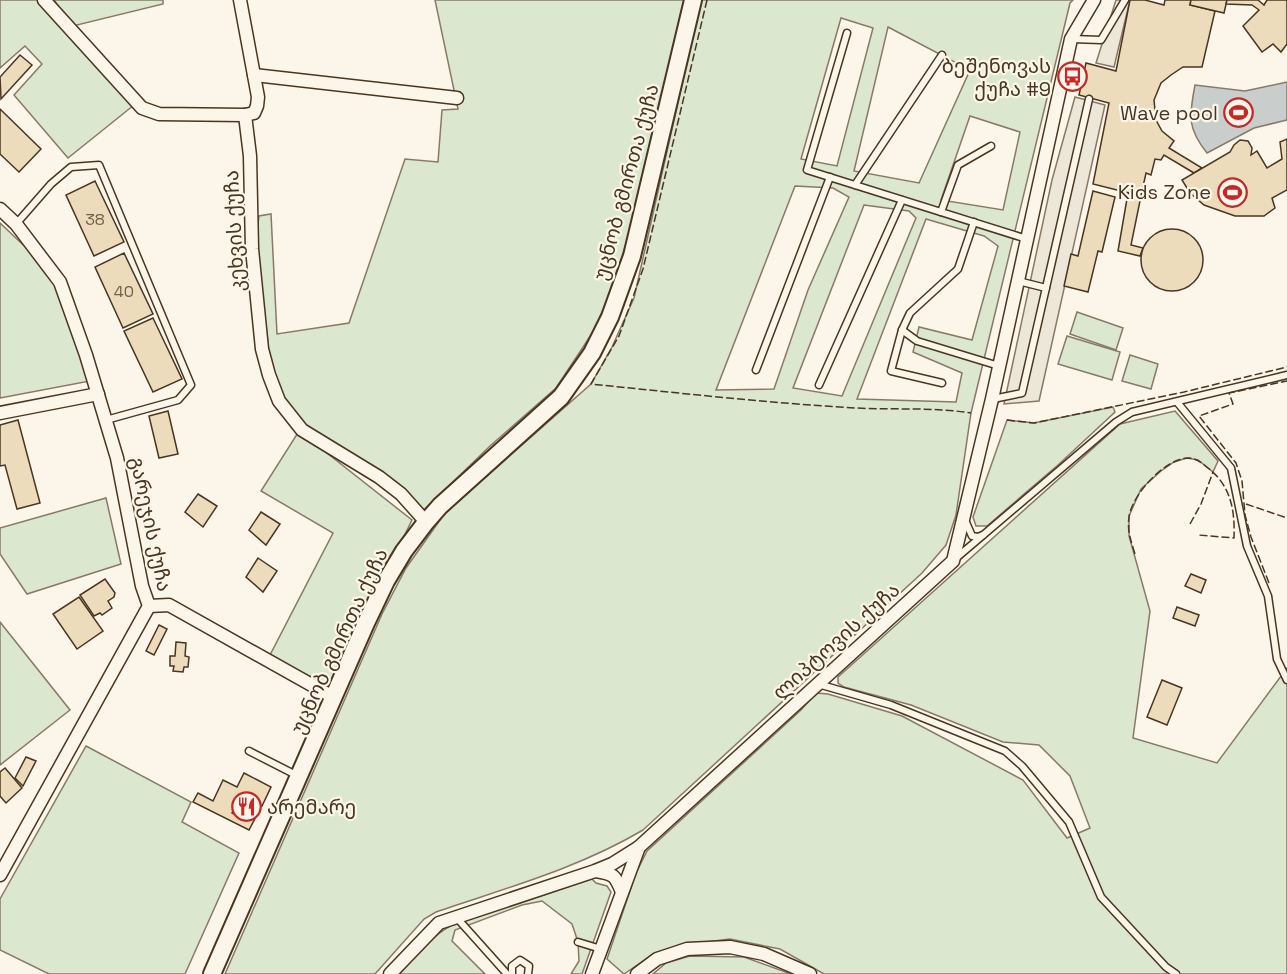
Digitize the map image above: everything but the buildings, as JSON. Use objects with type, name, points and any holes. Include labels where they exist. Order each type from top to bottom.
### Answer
[{"type":"main road","name":"უცნობ გმირთა ქუჩა","points":[[212,974],[386,580],[404,551],[440,506],[561,397],[592,354],[610,317],[632,256],[693,0]]},
{"type":"street","points":[[44,0],[142,108],[159,114],[245,115],[254,113],[258,97],[240,0]]},
{"type":"street","points":[[953,561],[992,399],[1071,39],[1094,0]]},
{"type":"street","points":[[254,75],[457,98]]},
{"type":"street","name":"კეხვის ქუჩა","points":[[245,115],[250,156],[252,249],[262,349],[279,401],[302,430],[379,477],[401,494],[426,522]]},
{"type":"street","name":"გარეჯის ქუჩა","points":[[0,209],[16,224],[60,282],[117,458],[148,606],[0,876]]},
{"type":"street","points":[[0,412],[98,394]]},
{"type":"street","name":"ლიპტოვის ქუჩა","points":[[592,974],[639,847],[953,561]]},
{"type":"street","points":[[148,606],[169,605],[333,697]]},
{"type":"street","points":[[390,974],[439,923],[595,871],[612,864],[639,847]]},
{"type":"street","points":[[595,871],[612,874],[622,892]]},
{"type":"street","points":[[636,974],[657,958],[687,949],[730,947],[764,954],[810,974]]},
{"type":"street","points":[[600,953],[603,974]]},
{"type":"lane","points":[[1071,39],[1101,40],[1125,0]]},
{"type":"lane","points":[[847,33],[807,170],[1027,239]]},
{"type":"lane","points":[[855,185],[942,55]]},
{"type":"lane","points":[[992,399],[1022,393],[1089,99]]},
{"type":"lane","points":[[941,212],[958,165],[991,146]]},
{"type":"lane","points":[[16,224],[51,184],[71,167],[99,165],[191,385],[178,400],[106,420]]},
{"type":"lane","points":[[756,369],[830,177]]},
{"type":"lane","points":[[819,385],[902,200]]},
{"type":"lane","points":[[942,383],[891,371],[910,313],[958,269],[974,222]]},
{"type":"lane","points":[[1018,281],[1046,288]]},
{"type":"lane","points":[[903,330],[916,341],[999,366]]},
{"type":"lane","name":"ლიპტოვის ქუჩა","points":[[953,561],[1116,422],[1132,412],[1287,375]]},
{"type":"lane","points":[[1177,402],[1231,468],[1247,546],[1268,596],[1277,659],[1287,680]]},
{"type":"lane","points":[[964,517],[972,536],[978,537],[989,532]]},
{"type":"lane","points":[[818,684],[891,705],[1005,751],[1022,766],[1069,822],[1101,897],[1166,967],[1176,974]]},
{"type":"lane","points":[[249,751],[298,777]]},
{"type":"lane","points":[[455,916],[510,974]]},
{"type":"lane","points":[[578,942],[600,953]]},
{"type":"lane","points":[[510,974],[512,966],[520,960],[528,966],[528,974]]},
{"type":"green space","points":[[0,0],[38,0],[134,105],[68,158],[14,95],[42,64],[25,46],[0,68]]},
{"type":"green space","points":[[54,0],[163,0],[163,4],[73,26]]},
{"type":"green space","points":[[435,0],[684,0],[634,220],[608,299],[593,332],[556,388],[490,446],[423,511],[306,427],[285,401],[274,375],[269,352],[256,240],[259,216],[271,214],[277,334],[349,323],[405,159],[438,162],[442,110],[458,109]]},
{"type":"green space","points":[[701,0],[1073,0],[1070,3],[971,413],[956,515],[946,545],[922,573],[643,830],[568,866],[436,912],[424,919],[375,974],[225,974],[382,614],[406,568],[445,513],[591,384],[612,347],[634,298]],"holes":[[[841,18],[873,28],[837,166],[801,159]],[[888,27],[970,70],[919,183],[854,171]],[[970,116],[1020,132],[1003,210],[941,200]],[[795,186],[833,188],[849,197],[808,290],[774,389],[716,390]],[[864,205],[909,211],[916,218],[842,396],[793,388]],[[926,219],[984,236],[998,246],[972,340],[919,327],[913,352],[962,373],[956,402],[857,399]]]},
{"type":"green space","points":[[0,223],[36,257],[56,284],[90,381],[0,398]]},
{"type":"green space","points":[[1077,312],[1123,328],[1116,350],[1070,334]]},
{"type":"green space","points":[[1067,336],[1120,352],[1112,380],[1058,364]]},
{"type":"green space","points":[[1130,355],[1158,364],[1151,389],[1122,381]]},
{"type":"green space","points":[[1113,407],[1115,412],[1058,465],[987,526],[976,526],[973,517],[1007,420],[1034,423]]},
{"type":"green space","points":[[1175,411],[1218,461],[1213,472],[1198,460],[1187,458],[1174,462],[1141,489],[1129,516],[1129,536],[1150,611],[1133,738],[1217,763],[1287,668],[1287,974],[824,974],[780,949],[730,939],[682,945],[655,953],[624,974],[607,959],[636,873],[647,851],[801,710],[816,693],[828,694],[902,716],[1023,780],[1067,838],[1090,828],[1070,776],[1039,745],[1003,742],[911,705],[844,687],[838,683],[838,677],[1120,424]]},
{"type":"green space","points":[[299,431],[412,520],[330,686],[269,657],[333,533],[261,491]]},
{"type":"green space","points":[[106,498],[121,564],[27,594],[0,554],[0,528]]},
{"type":"green space","points":[[0,622],[70,710],[0,765]]},
{"type":"green space","points":[[86,746],[191,802],[182,822],[239,853],[185,974],[49,974],[0,950],[0,899]]},
{"type":"green space","points":[[592,879],[596,883],[607,886],[611,892],[582,974],[571,974],[579,961],[578,942],[572,924],[542,901],[522,905],[455,930],[452,941],[485,974],[399,974],[430,941],[452,925]]},
{"type":"green space","points":[[690,956],[744,957],[791,974],[653,974],[666,963]]},
{"type":"shaded area","points":[[1116,0],[1130,0],[1114,67],[1096,63]]},
{"type":"shaded area","name":"Wave pool","points":[[1287,82],[1287,120],[1254,128],[1207,153],[1196,136],[1191,121],[1195,85],[1245,91]]},
{"type":"shaded area","points":[[1075,97],[1105,105],[1039,401],[1004,404],[1052,180]]},
{"type":"fence","points":[[707,0],[643,269],[619,336],[591,384],[724,398],[856,408],[971,413]]},
{"type":"fence","points":[[1007,420],[1034,423],[1184,392],[1287,367]]},
{"type":"fence","points":[[1269,583],[1251,537],[1245,515],[1242,481],[1236,463],[1199,416],[1233,404],[1229,393],[1287,381]]},
{"type":"fence","points":[[1135,554],[1130,536],[1131,508],[1143,489],[1160,471],[1179,460],[1188,458],[1201,463],[1216,475],[1227,491],[1234,518],[1234,538],[1198,535]]},
{"type":"fence","points":[[1190,524],[1201,504],[1213,472]]},
{"type":"fence","points":[[1246,504],[1287,518]]},
{"type":"place","name":"ბეშენოვას ქუჩა #9","points":[[1072,77]]},
{"type":"place","name":"Wave pool","points":[[1239,113]]},
{"type":"place","name":"Kids Zone","points":[[1232,192]]},
{"type":"place","name":"არემარე","points":[[246,807]]}]
